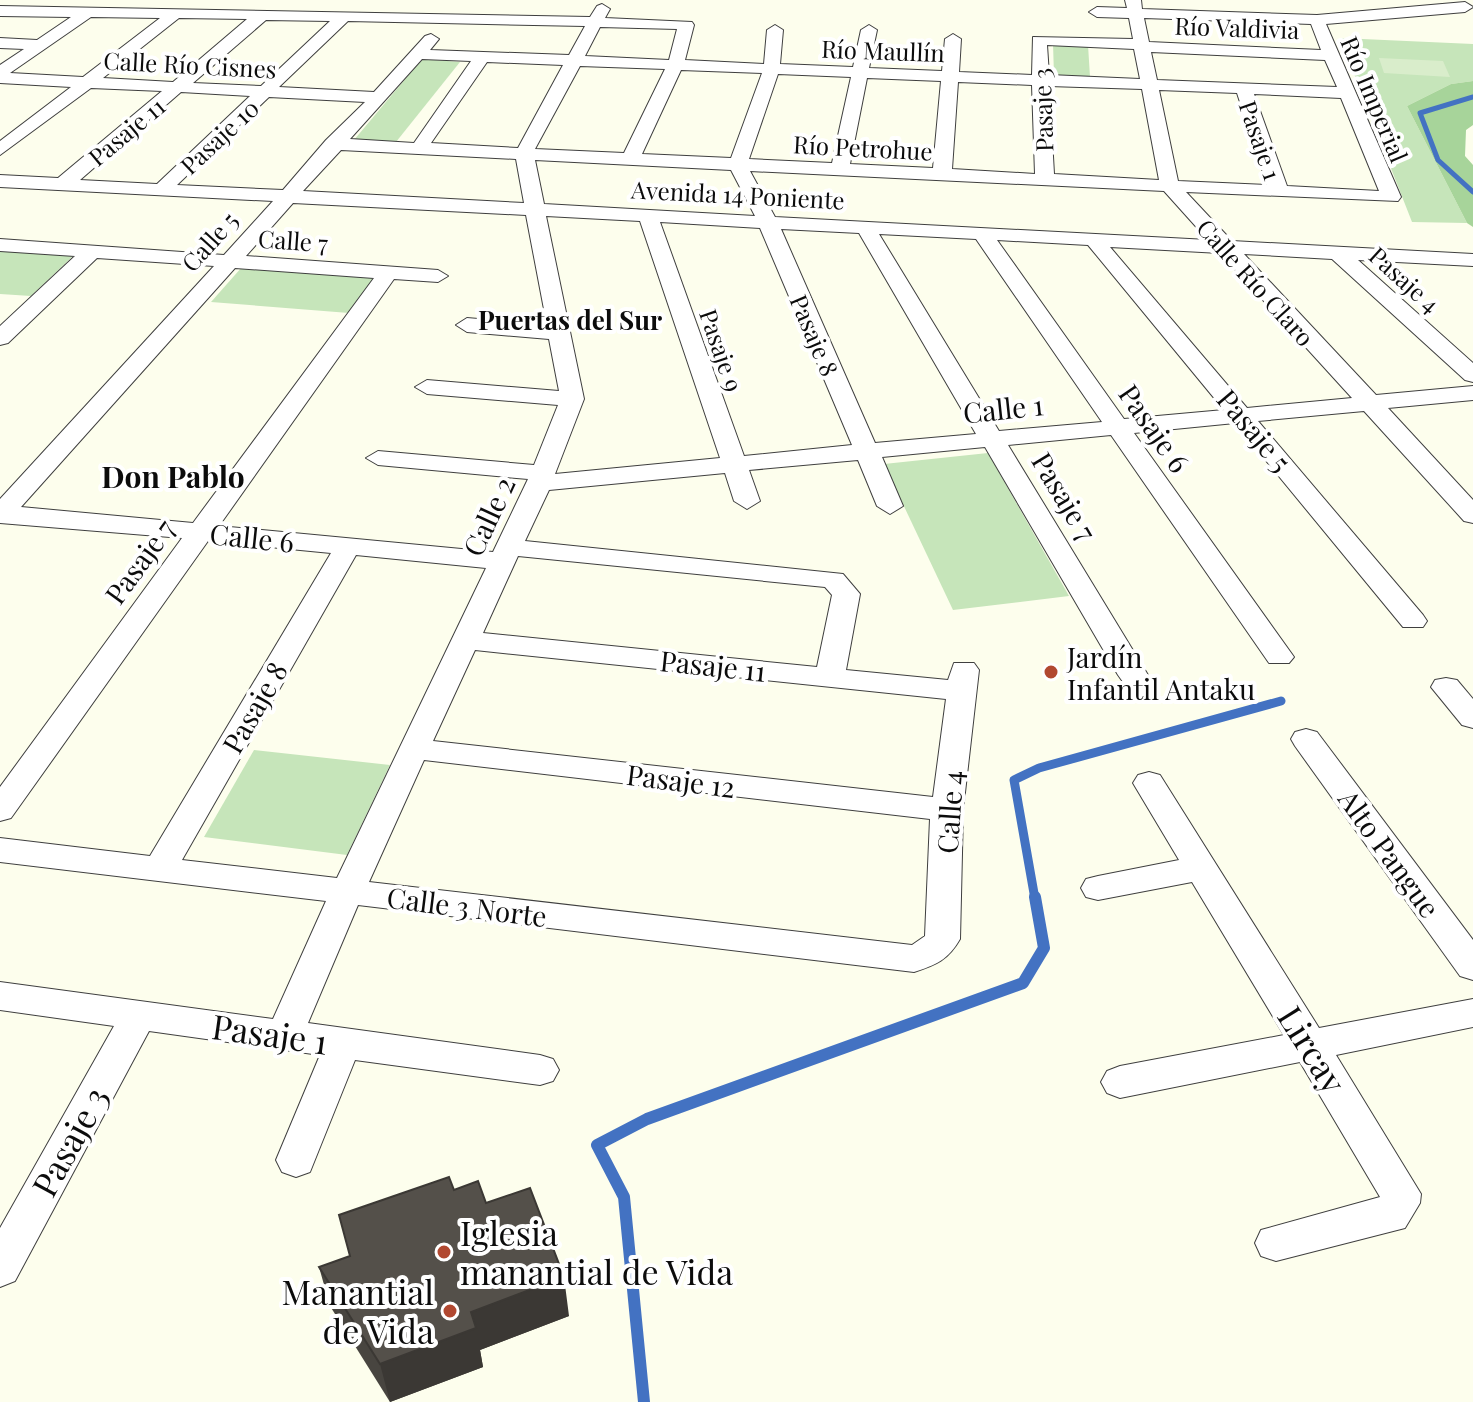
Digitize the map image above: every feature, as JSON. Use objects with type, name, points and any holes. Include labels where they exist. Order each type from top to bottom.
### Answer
[{"type":"street","points":[[1243,0],[1252,17]]},
{"type":"street","points":[[1338,0],[1365,17]]},
{"type":"street","points":[[1097,12],[1135,6],[1317,20],[1463,7]]},
{"type":"street","name":"Calle Río Claro","points":[[1135,6],[1169,185],[1473,515]]},
{"type":"street","points":[[0,11],[344,16],[455,12],[598,16],[686,25],[675,66],[631,158]]},
{"type":"street","points":[[0,76],[88,12]]},
{"type":"street","name":"Calle 5","points":[[1,514],[284,196],[455,12]]},
{"type":"street","points":[[0,150],[175,14]]},
{"type":"street","name":"Pasaje 11","points":[[63,184],[262,15]]},
{"type":"street","name":"Pasaje 10","points":[[162,189],[344,16]]},
{"type":"street","points":[[427,387],[572,399],[524,153],[576,62],[598,16]]},
{"type":"street","name":"Río Imperial","points":[[1317,20],[1391,197]]},
{"type":"street","points":[[738,165],[771,71],[775,30]]},
{"type":"street","points":[[840,169],[869,30]]},
{"type":"street","points":[[942,174],[953,39]]},
{"type":"street","name":"Río Valdivia","points":[[1039,40],[1330,55]]},
{"type":"street","name":"Pasaje 3","points":[[1039,40],[1045,180]]},
{"type":"street","points":[[0,43],[41,45]]},
{"type":"street","name":"Río Maullín","points":[[417,54],[1348,93]]},
{"type":"street","points":[[419,148],[481,58]]},
{"type":"street","name":"Calle Río Cisnes","points":[[0,76],[377,97]]},
{"type":"street","name":"Pasaje 1","points":[[1244,89],[1279,191]]},
{"type":"street","name":"Río Petrohue","points":[[332,144],[1391,197]]},
{"type":"street","name":"Pasaje 8","points":[[738,165],[767,220],[864,452],[890,506]]},
{"type":"street","name":"Avenida 14 Poniente","points":[[0,181],[767,220],[1468,263]]},
{"type":"street","name":"Pasaje 9","points":[[648,216],[747,501]]},
{"type":"street","name":"Pasaje 7","points":[[865,227],[1133,675]]},
{"type":"street","name":"Pasaje 6","points":[[982,234],[1279,657]]},
{"type":"street","name":"Pasaje 5","points":[[1094,240],[1413,621]]},
{"type":"street","name":"Calle 7","points":[[0,245],[438,276]]},
{"type":"street","points":[[0,338],[92,252]]},
{"type":"street","name":"Pasaje 4","points":[[1338,253],[1473,375]]},
{"type":"street","name":"Pasaje 7","points":[[0,810],[388,273]]},
{"type":"street","points":[[0,304],[32,307]]},
{"type":"street","points":[[467,325],[557,333]]},
{"type":"street","name":"Calle 1","points":[[541,478],[735,464],[1473,393]]},
{"type":"street","name":"Calle 2","points":[[284,1035],[347,892],[541,478],[572,399]]},
{"type":"street","points":[[378,458],[541,478]]},
{"type":"street","name":"Calle 6","points":[[1,514],[348,546],[821,576],[839,582],[846,594],[830,677]]},
{"type":"street","name":"Pasaje 8","points":[[160,868],[348,546]]},
{"type":"street","name":"Pasaje 11","points":[[466,640],[830,677],[962,680]]},
{"type":"street","name":"Calle 4","points":[[932,952],[943,932],[947,810],[962,680]]},
{"type":"street","points":[[1446,687],[1473,718]]},
{"type":"street","name":"Alto Pangue","points":[[1306,739],[1473,966]]},
{"type":"street","name":"Pasaje 12","points":[[415,749],[947,810]]},
{"type":"street","name":"Lircay","points":[[1149,783],[1397,1184],[1400,1203],[1391,1215],[1276,1243]]},
{"type":"street","name":"Calle 3 Norte","points":[[0,850],[903,959],[932,952]]},
{"type":"street","points":[[1098,888],[1201,868]]},
{"type":"street","name":"Pasaje 1","points":[[0,996],[540,1070]]},
{"type":"street","points":[[1120,1082],[1473,1013]]},
{"type":"street","name":"Pasaje 3","points":[[0,1268],[139,1015]]},
{"type":"street","points":[[296,1160],[343,1043]]},
{"type":"green space","points":[[1340,38],[1473,44],[1473,81],[1451,84],[1407,106],[1467,223],[1412,222]]},
{"type":"green space","points":[[1053,44],[1088,45],[1090,77],[1054,75]]},
{"type":"green space","points":[[1379,58],[1443,61],[1450,77],[1384,73]]},
{"type":"green space","points":[[422,59],[460,62],[396,142],[354,140]]},
{"type":"green space","points":[[1473,81],[1473,125],[1466,130],[1465,156],[1473,165],[1473,227],[1467,223],[1407,106],[1451,84]]},
{"type":"green space","points":[[0,250],[73,256],[31,296],[0,294]]},
{"type":"green space","points":[[242,267],[375,278],[349,313],[211,302]]},
{"type":"green space","points":[[988,453],[1069,596],[953,610],[884,464]]},
{"type":"green space","points":[[254,750],[390,765],[347,855],[204,837]]},
{"type":"building","name":"Manantial de Vida","points":[[449,1177],[454,1190],[478,1181],[486,1203],[530,1188],[564,1277],[471,1312],[476,1328],[380,1364],[319,1267],[350,1256],[339,1215]]},
{"type":"waterway","points":[[1473,97],[1420,113],[1438,160],[1473,192]]},
{"type":"waterway","points":[[1035,899],[1014,780],[1039,768],[1281,701]]},
{"type":"waterway","points":[[644,1402],[624,1197],[597,1145],[647,1119],[1023,983],[1044,948],[1035,897]]},
{"type":"place","name":"Jardín Infantil Antaku","points":[[1051,672]]},
{"type":"place","name":"Iglesia manantial de Vida","points":[[444,1252]]},
{"type":"place","name":"Manantial de Vida","points":[[450,1311]]},
{"type":"district","name":"Puertas del Sur","points":[[570,319]]},
{"type":"district","name":"Don Pablo","points":[[173,476]]}]
